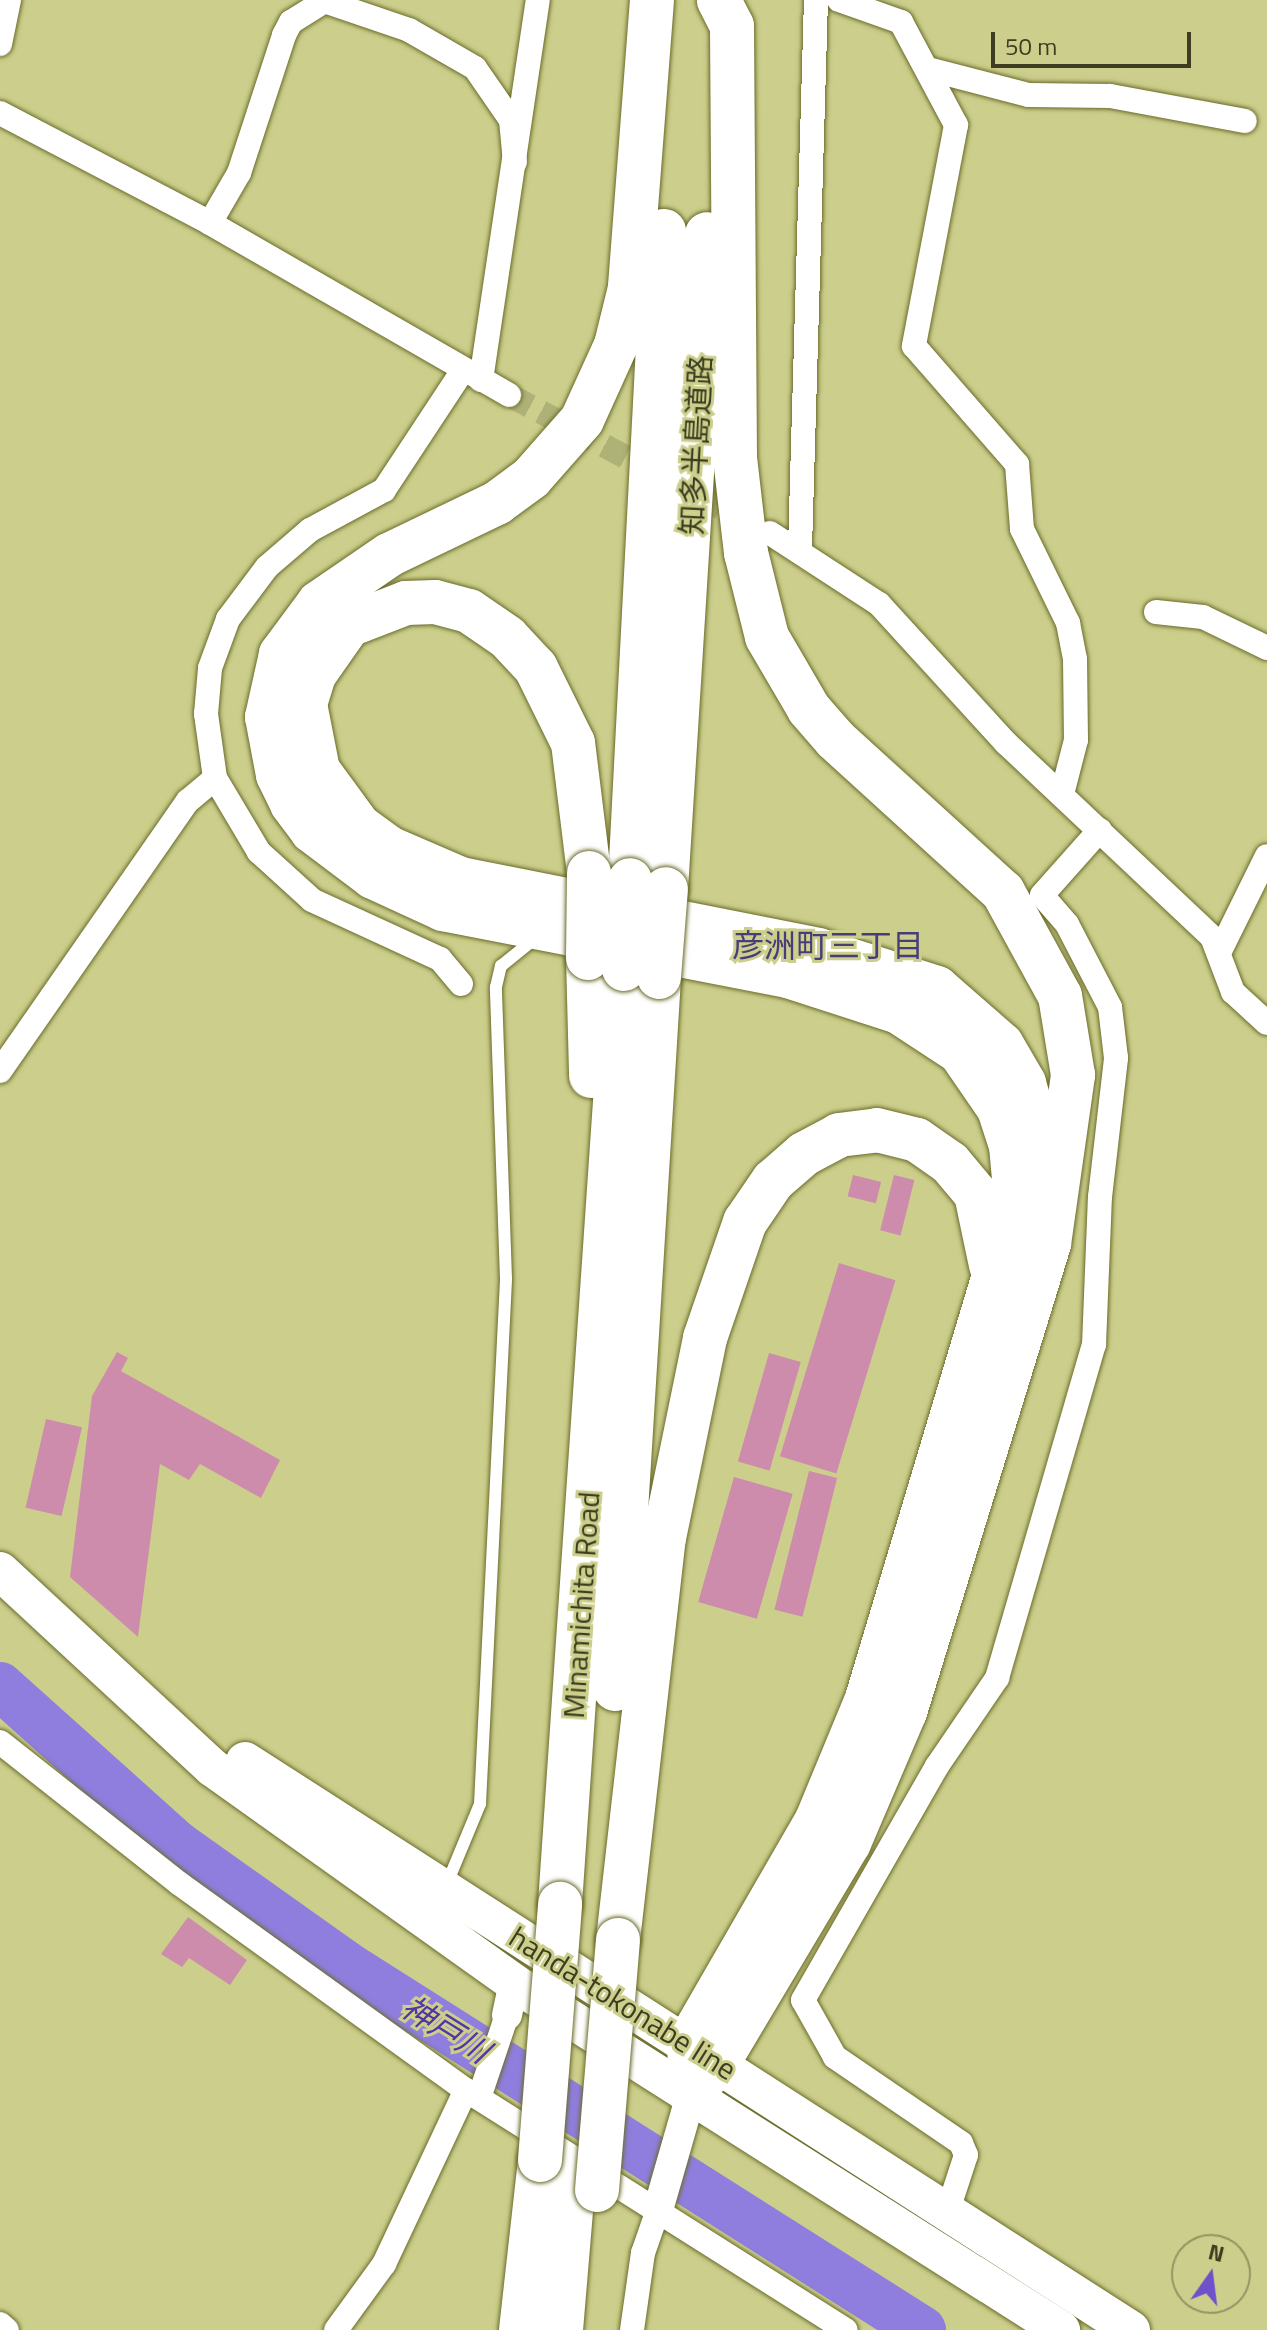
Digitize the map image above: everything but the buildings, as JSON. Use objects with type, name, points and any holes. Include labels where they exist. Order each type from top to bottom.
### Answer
[{"type":"highway","points":[[652,0],[630,288],[616,345],[582,420],[531,478],[497,503],[389,555],[319,603],[281,654],[267,717],[278,775],[292,804],[340,857],[443,909],[550,934],[788,976],[866,999],[932,1029],[981,1078],[1011,1145],[1015,1191],[993,1284],[844,1761],[704,2052],[687,2109]]},
{"type":"highway","name":"知多半島道路","points":[[628,881],[676,0]]},
{"type":"highway","points":[[704,2052],[834,1869],[880,1777],[976,1489],[1049,1244],[1073,1075],[1063,1008],[1046,962],[1003,892],[809,709],[767,637],[755,601],[735,458],[732,26],[719,0]]},
{"type":"highway","name":"知多半島道路","points":[[628,881],[719,0]]},
{"type":"highway","points":[[624,968],[628,881],[573,743],[536,668],[507,637],[469,611],[435,602],[406,603],[349,625],[314,675],[305,704],[318,770],[359,826],[391,849],[461,879],[818,950],[937,988],[1002,1045],[1024,1083],[1055,1198]]},
{"type":"highway","name":"Minamichita Road","points":[[561,2330],[570,2236],[570,2175],[560,1904],[603,1299],[628,881]]},
{"type":"highway","name":"Minamichita Road","points":[[521,2330],[570,2175],[607,1934],[624,968]]},
{"type":"highway","points":[[607,1934],[664,1538],[705,1338],[745,1222],[773,1181],[804,1154],[839,1135],[877,1130],[917,1140],[950,1163],[976,1194],[989,1233],[993,1284]]},
{"type":"main road","name":"handa-tokonabe line","points":[[0,1571],[213,1768],[510,1999],[687,2109],[1061,2330]]},
{"type":"main road","name":"handa-tokonabe line","points":[[114,1677],[444,1890],[704,2052],[1131,2330]]},
{"type":"street","points":[[0,44],[9,0]]},
{"type":"street","points":[[461,984],[440,959],[312,900],[259,852],[215,778],[206,714],[210,668],[228,619],[267,567],[310,530],[384,490],[472,375],[515,162],[538,0]]},
{"type":"street","points":[[800,548],[816,0]]},
{"type":"street","points":[[839,0],[901,22],[932,70],[956,125],[955,148],[914,346],[1017,464],[1022,529],[1068,623],[1075,659],[1076,740],[1062,794]]},
{"type":"street","points":[[210,223],[239,173],[284,35],[291,22],[324,1],[409,30],[475,68],[511,120],[515,162]]},
{"type":"street","points":[[932,70],[1029,95],[1110,96],[1245,121]]},
{"type":"street","points":[[0,113],[210,223],[509,395]]},
{"type":"street","points":[[770,533],[800,548],[879,604],[1062,794],[1212,937],[1233,992],[1267,1023]]},
{"type":"street","points":[[1156,612],[1203,617],[1267,648]]},
{"type":"street","points":[[0,1071],[188,801],[215,778]]},
{"type":"street","points":[[948,2210],[966,2155],[961,2143],[835,2057],[803,2000],[937,1766],[997,1678],[1094,1345],[1100,1197],[1116,1058],[1110,1007],[1067,924],[1042,895],[1100,830]]},
{"type":"street","points":[[1219,953],[1267,856]]},
{"type":"street","points":[[0,1742],[180,1884],[476,2090],[846,2330]]},
{"type":"street","points":[[336,2330],[384,2264],[476,2090],[510,1999]]},
{"type":"street","points":[[632,2330],[643,2253],[687,2109]]},
{"type":"street","points":[[0,2324],[7,2330]]},
{"type":"lane","points":[[444,1890],[480,1804],[506,1292],[496,987],[501,966],[517,948],[550,934]]},
{"type":"waterway","name":"神戸川","points":[[0,1686],[176,1844],[346,1965],[922,2330]]},
{"type":"tunnel","points":[[509,395],[746,521]]},
{"type":"district","name":"彦洲町三丁目","points":[[828,945]]}]
